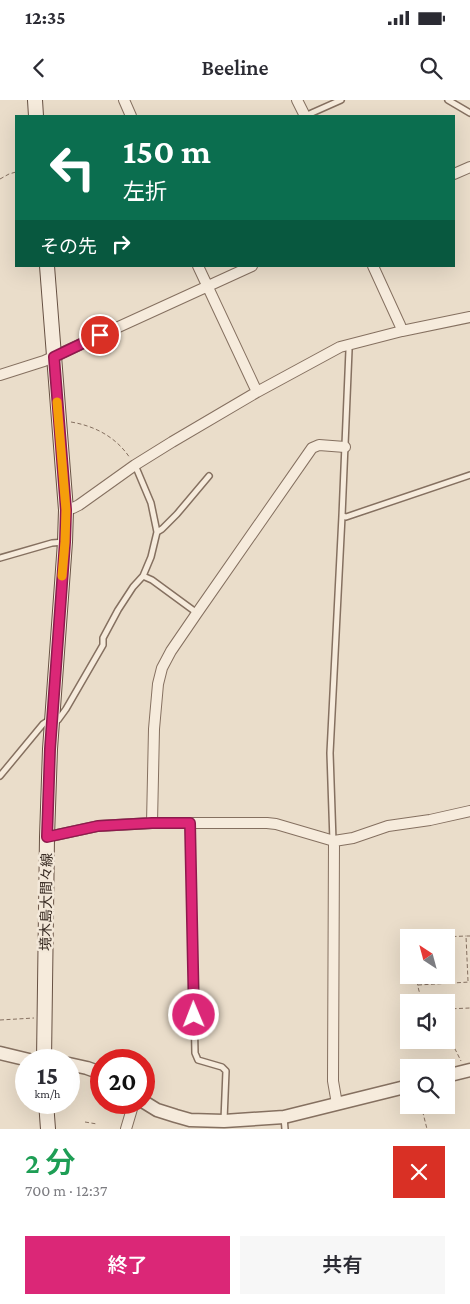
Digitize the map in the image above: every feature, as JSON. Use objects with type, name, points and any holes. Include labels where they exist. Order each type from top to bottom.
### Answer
[{"type":"main road","points":[[34,100],[36,115]]},
{"type":"main road","name":"境木島大間々線","points":[[44,1049],[50,749],[66,510],[47,267]]},
{"type":"main road","points":[[47,1114],[48,1129]]},
{"type":"street","points":[[124,100],[131,115]]},
{"type":"street","points":[[297,100],[304,115]]},
{"type":"street","points":[[455,174],[470,167]]},
{"type":"street","points":[[198,267],[257,392]]},
{"type":"street","points":[[0,375],[54,357],[250,267]]},
{"type":"street","points":[[373,267],[402,331]]},
{"type":"street","points":[[66,510],[79,505],[135,465],[257,392],[326,354],[347,344],[470,317]]},
{"type":"street","points":[[152,823],[154,729],[160,675],[171,652],[312,448],[319,445],[344,447]]},
{"type":"street","points":[[47,837],[98,826],[152,823],[276,824],[334,841],[353,838],[388,826],[430,820],[470,811]]},
{"type":"street","points":[[334,841],[334,1081],[337,1104]]},
{"type":"street","points":[[0,1053],[15,1057]]},
{"type":"street","points":[[155,1108],[190,1120],[284,1123],[337,1104],[400,1088]]},
{"type":"street","points":[[126,1129],[130,1114]]},
{"type":"lane","points":[[307,115],[341,100]]},
{"type":"lane","points":[[448,100],[470,113]]},
{"type":"lane","points":[[334,841],[330,752],[349,350],[347,344]]},
{"type":"lane","points":[[0,776],[46,722],[58,720],[66,710],[102,645],[103,638],[118,610],[133,587],[143,576],[151,557],[157,532],[151,503],[135,465]]},
{"type":"lane","points":[[342,516],[346,517],[470,475]]},
{"type":"lane","points":[[157,532],[177,514],[209,476]]},
{"type":"lane","points":[[0,558],[52,543],[65,542]]},
{"type":"lane","points":[[143,576],[152,580],[197,613]]},
{"type":"lane","points":[[190,823],[194,1053],[198,1060],[222,1067],[226,1071],[224,1121]]},
{"type":"path","points":[[0,179],[15,172]]},
{"type":"path","points":[[58,420],[90,426],[113,438],[135,465]]},
{"type":"path","points":[[455,936],[470,936]]},
{"type":"path","points":[[420,994],[418,985],[469,982],[466,936]]},
{"type":"path","points":[[455,1009],[470,1008]]},
{"type":"path","points":[[0,1020],[45,1018]]},
{"type":"path","points":[[455,1048],[466,1071]]},
{"type":"path","points":[[424,1114],[428,1129]]},
{"type":"path","points":[[85,1122],[97,1124]]},
{"type":"slow traffic","points":[[57,402],[66,510],[62,576]]},
{"type":"route","points":[[100,335],[54,357],[66,510],[50,749],[47,837],[98,826],[190,823],[194,1015]]}]
